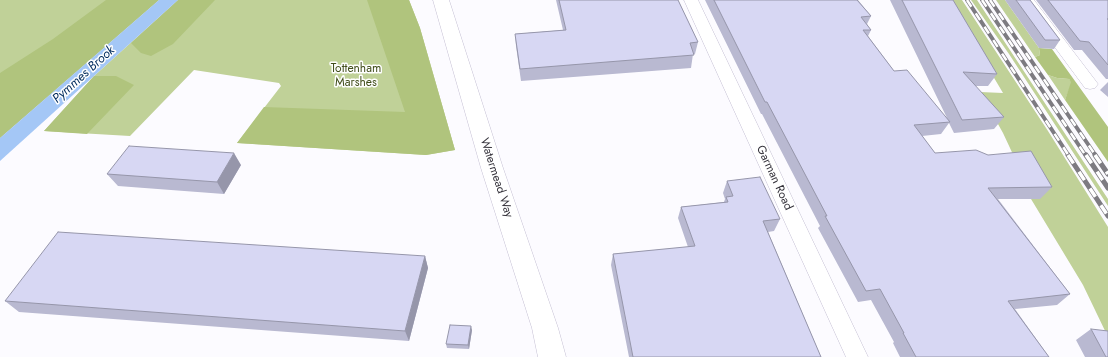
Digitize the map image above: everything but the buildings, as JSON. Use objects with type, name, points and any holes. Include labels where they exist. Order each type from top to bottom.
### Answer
[{"type":"main road","name":"Watermead Way","points":[[440,0],[552,357]]},
{"type":"street","name":"Garman Road","points":[[691,0],[858,357]]},
{"type":"street","points":[[1027,0],[1090,84]]},
{"type":"green space","points":[[0,0],[159,0],[0,138]]},
{"type":"green space","points":[[106,0],[159,0],[0,138],[0,73],[53,39]]},
{"type":"green space","name":"Tottenham Marshes","points":[[178,0],[409,0],[420,28],[455,150],[426,155],[237,143],[281,86],[279,83],[194,70],[130,136],[44,131],[94,76]]},
{"type":"green space","points":[[178,0],[215,0],[173,44],[151,56],[141,53],[131,43]]},
{"type":"green space","points":[[367,0],[409,0],[420,28],[455,150],[426,155],[237,143],[264,107],[405,112]]},
{"type":"green space","points":[[948,0],[962,0],[1048,131],[1108,227],[1108,337],[1083,285],[1031,199],[1040,199],[1017,163],[1003,133],[980,92],[1003,93]]},
{"type":"green space","points":[[971,0],[977,0],[1108,199],[1108,206],[1009,54]]},
{"type":"green space","points":[[996,0],[1005,0],[1039,48],[1040,55],[1035,57]]},
{"type":"green space","points":[[1039,48],[1052,49],[1108,127],[1108,162],[1065,100],[1071,82],[1069,79],[1057,78],[1048,75],[1035,57],[1040,55]]},
{"type":"green space","points":[[1048,75],[1057,78],[1069,79],[1072,82],[1065,100]]},
{"type":"green space","points":[[94,76],[116,76],[134,85],[87,134],[44,131]]},
{"type":"water","name":"Pymmes Brook","points":[[159,0],[178,0],[0,161],[0,138]]},
{"type":"railway","points":[[967,0],[1069,156]]},
{"type":"railway","points":[[982,0],[1086,156]]},
{"type":"railway","points":[[990,0],[1096,156]]},
{"type":"railway","points":[[1068,155],[1108,216]]},
{"type":"railway","points":[[1086,155],[1108,188]]},
{"type":"railway","points":[[1095,155],[1108,174]]}]
